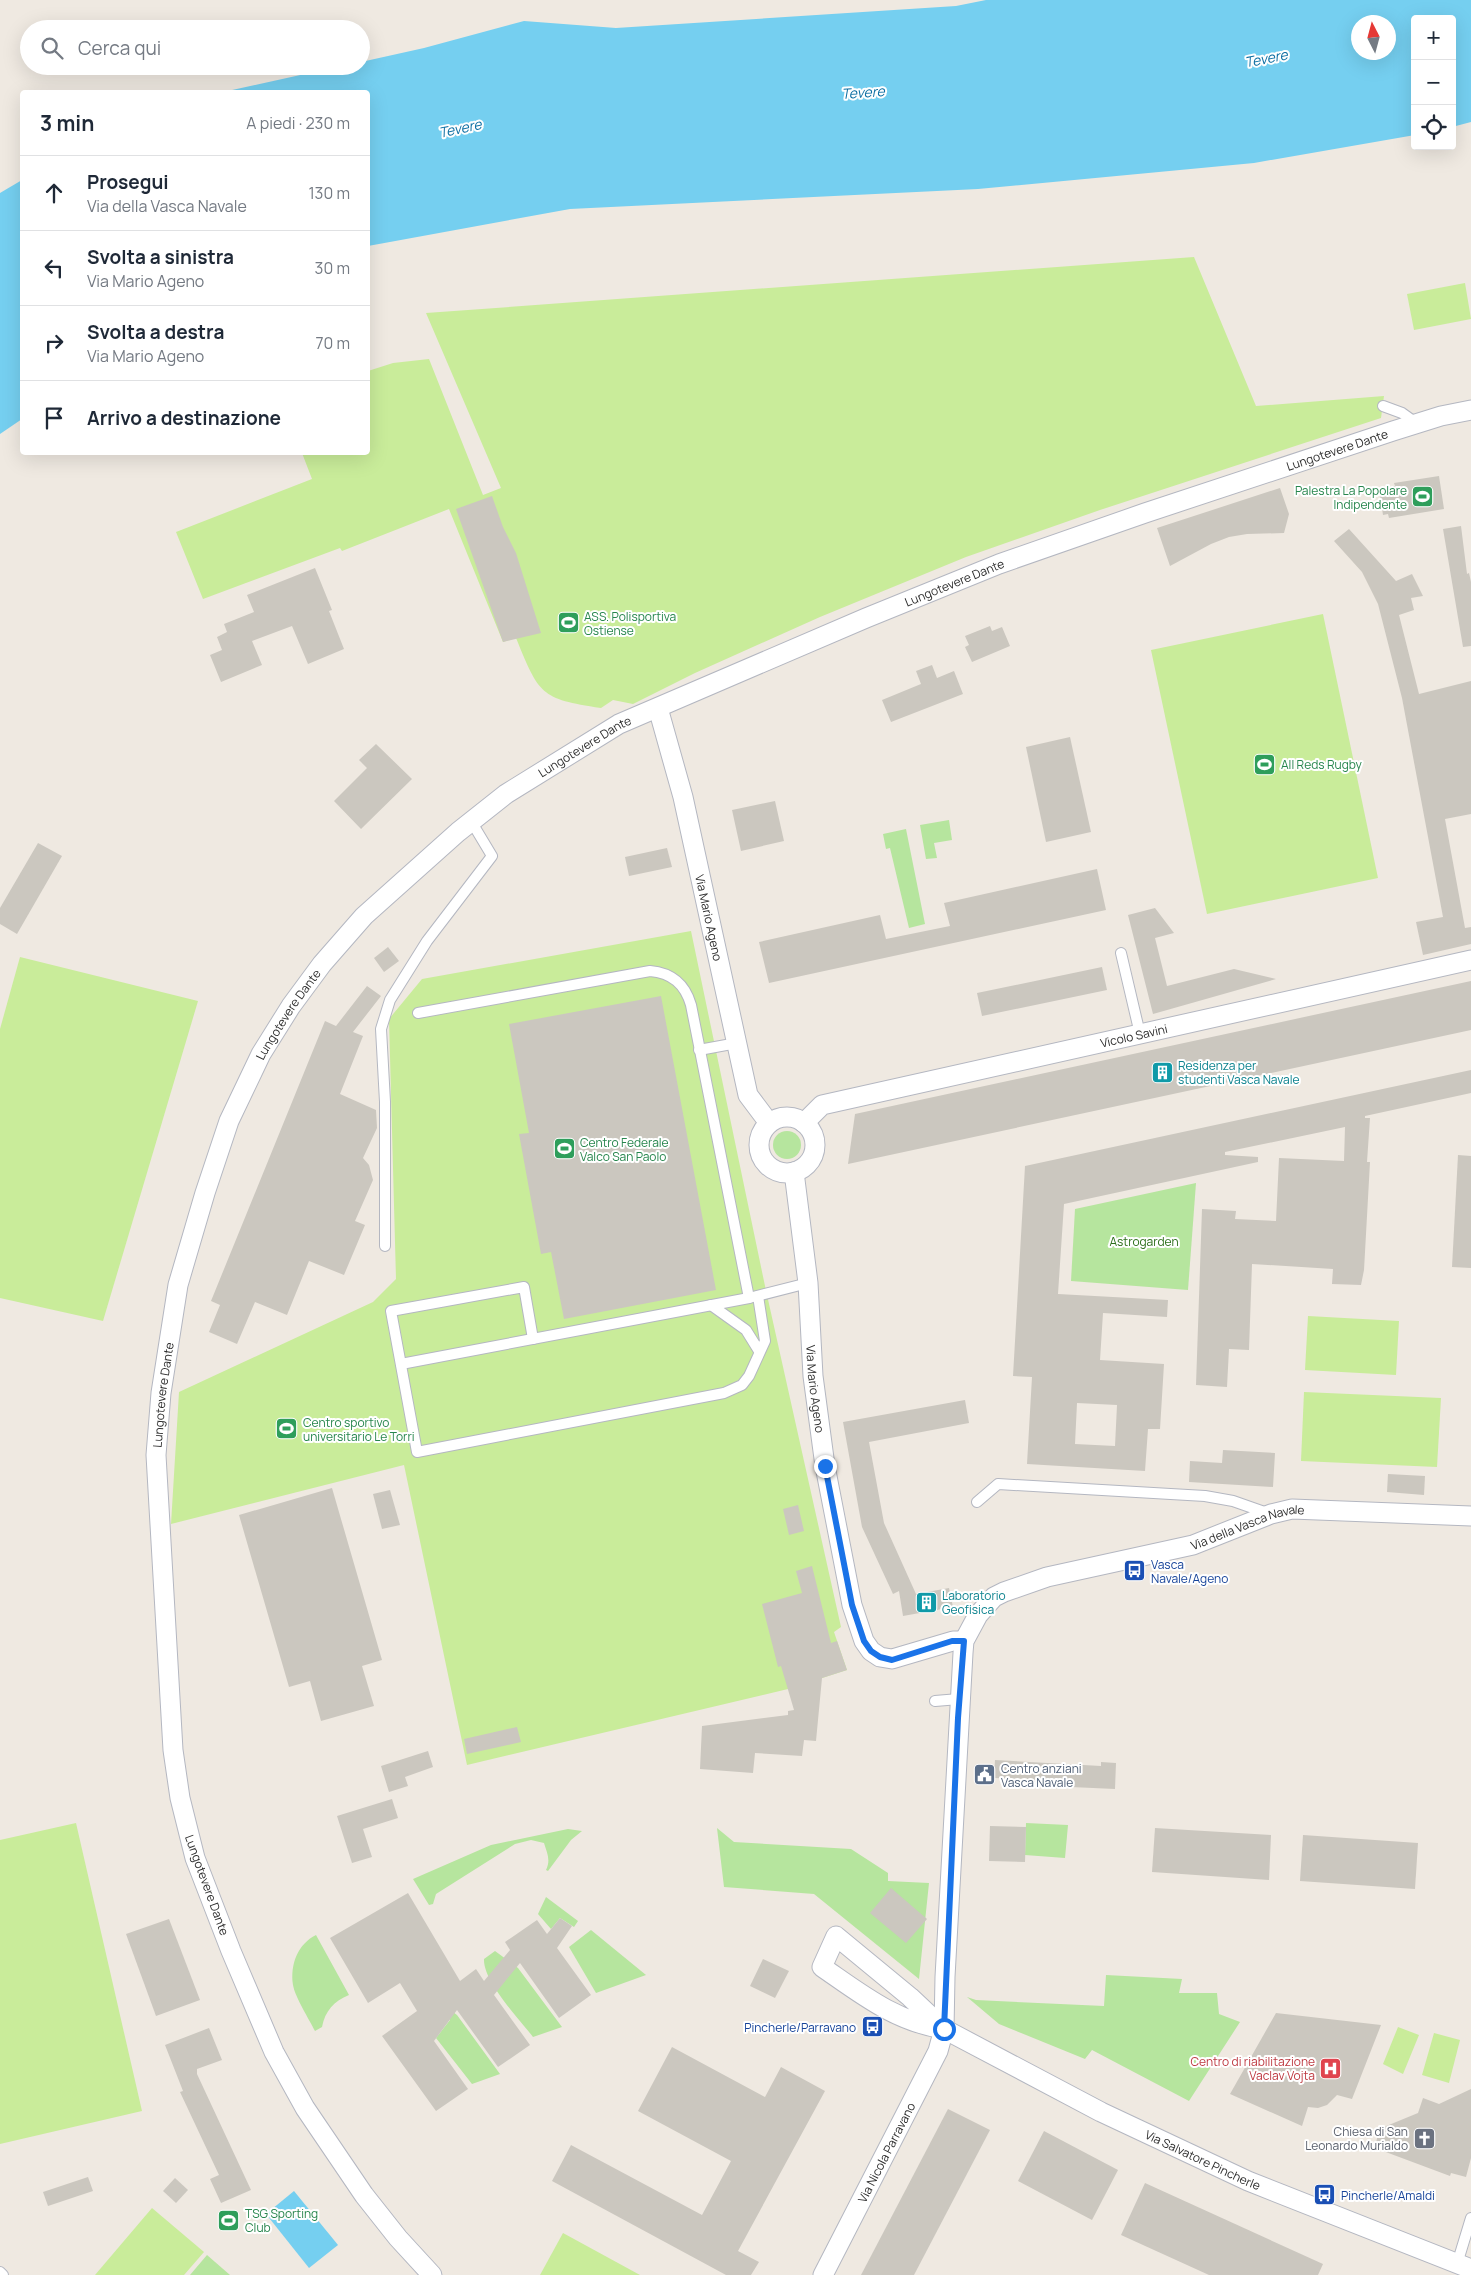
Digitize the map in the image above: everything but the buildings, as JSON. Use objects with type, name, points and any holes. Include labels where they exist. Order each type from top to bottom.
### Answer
[{"type":"street","name":"Lungotevere Dante","points":[[432,2275],[378,2214],[288,2080],[258,2017],[195,1858],[180,1798],[172,1742],[156,1455],[161,1393],[178,1285],[205,1193],[229,1121],[261,1054],[290,1006],[322,964],[364,916],[471,821],[506,794],[619,724],[866,618],[999,564],[1145,513],[1416,423],[1471,410]]},
{"type":"street","name":"Via Mario Ageno","points":[[658,708],[683,797],[748,1095],[769,1123]]},
{"type":"street","name":"Vicolo Savini","points":[[804,1122],[822,1105],[1471,960]]},
{"type":"street","points":[[786,1117],[804,1122],[814,1137],[813,1154],[809,1162],[794,1172],[776,1171],[768,1166],[762,1158],[759,1149],[759,1139],[769,1123],[777,1118],[786,1117]]},
{"type":"street","name":"Via Mario Ageno","points":[[794,1172],[808,1283],[813,1376],[825,1466],[852,1605],[864,1641],[871,1651],[880,1657],[892,1660],[952,1641],[964,1641]]},
{"type":"street","name":"Via della Vasca Navale","points":[[944,2029],[959,1700],[964,1641],[982,1609],[994,1597],[1047,1577],[1192,1545],[1271,1514],[1292,1509],[1471,1516]]},
{"type":"street","points":[[836,1936],[910,1997],[944,2029],[923,2026],[904,2019],[879,2006],[822,1967],[836,1936]]},
{"type":"street","name":"Via Salvatore Pincherle","points":[[944,2029],[1101,2112],[1248,2181],[1460,2269]]},
{"type":"street","name":"Via Nicola Parravano","points":[[823,2275],[938,2051],[944,2029]]},
{"type":"lane","points":[[1383,406],[1402,413],[1416,423]]},
{"type":"lane","points":[[385,1246],[385,1102],[381,1029],[390,1000],[426,941],[492,856],[471,821]]},
{"type":"lane","points":[[1122,954],[1140,1034]]},
{"type":"lane","points":[[418,1013],[650,971],[664,972],[678,981],[687,991],[753,1297],[765,1341],[752,1370],[742,1385],[724,1393],[417,1452],[391,1311],[524,1287],[533,1339]]},
{"type":"lane","points":[[699,1050],[737,1043]]},
{"type":"lane","points":[[400,1364],[711,1306],[808,1283]]},
{"type":"lane","points":[[711,1306],[746,1330],[759,1351]]},
{"type":"lane","points":[[977,1502],[998,1484],[1205,1496],[1233,1501],[1271,1514]]},
{"type":"lane","points":[[935,1701],[959,1700]]},
{"type":"lane","points":[[1460,2269],[1471,2218]]},
{"type":"lane","points":[[0,2272],[3,2275]]},
{"type":"green space","points":[[1194,257],[1256,406],[1384,396],[1381,418],[1100,510],[966,557],[820,617],[695,673],[633,704],[613,700],[601,708],[565,701],[553,697],[544,691],[530,671],[516,638],[503,642],[449,509],[342,551],[340,548],[203,599],[176,532],[312,479],[303,455],[370,455],[370,370],[393,363],[429,359],[483,495],[501,488],[426,313]]},
{"type":"green space","points":[[1465,283],[1471,319],[1414,330],[1407,294]]},
{"type":"green space","name":"All Reds Rugby","points":[[1323,614],[1378,878],[1207,914],[1151,650]]},
{"type":"green space","points":[[949,820],[952,840],[934,843],[937,858],[926,859],[920,825]]},
{"type":"green space","points":[[906,829],[925,924],[909,928],[890,848],[886,849],[883,834]]},
{"type":"green space","points":[[691,931],[765,1286],[841,1627],[834,1632],[847,1670],[788,1689],[467,1765],[404,1465],[171,1524],[179,1392],[373,1302],[396,1279],[389,1019],[422,979]]},
{"type":"green space","points":[[20,957],[198,1001],[103,1321],[0,1298],[0,1029]]},
{"type":"green space","points":[[787,1131],[797,1135],[801,1145],[797,1155],[787,1159],[777,1155],[773,1145],[777,1135]]},
{"type":"green space","name":"Astrogarden","points":[[1196,1183],[1188,1290],[1071,1281],[1075,1209]]},
{"type":"green space","points":[[1308,1316],[1399,1321],[1396,1375],[1305,1370]]},
{"type":"green space","points":[[1304,1392],[1441,1398],[1437,1467],[1301,1461]]},
{"type":"green space","points":[[76,1823],[142,2111],[0,2144],[0,1840]]},
{"type":"green space","points":[[1026,1823],[1068,1825],[1065,1858],[1025,1855]]},
{"type":"green space","points":[[717,1828],[734,1842],[851,1849],[888,1873],[888,1881],[929,1883],[919,1979],[814,1894],[724,1887]]},
{"type":"green space","points":[[568,1829],[582,1831],[571,1840],[548,1871],[546,1870],[548,1856],[544,1843],[531,1840],[515,1844],[436,1894],[433,1904],[429,1905],[413,1879],[491,1845]]},
{"type":"green space","points":[[546,1897],[578,1921],[574,1927],[560,1918],[551,1929],[538,1914]]},
{"type":"green space","points":[[591,1930],[646,1975],[596,1993],[569,1947]]},
{"type":"green space","points":[[316,1935],[349,1995],[331,2007],[325,2016],[322,2027],[315,2031],[296,1996],[292,1977],[294,1962],[300,1949]]},
{"type":"green space","points":[[495,1951],[518,1968],[562,2027],[533,2037],[503,2000],[489,1978],[484,1959]]},
{"type":"green space","points":[[1106,1975],[1182,1979],[1179,1993],[1217,1993],[1219,2014],[1240,2022],[1189,2101],[1092,2050],[1085,2059],[999,2024],[967,1997],[976,2000],[1104,2006]]},
{"type":"green space","points":[[434,1998],[457,2015],[500,2074],[472,2084],[436,2038],[450,2020]]},
{"type":"green space","points":[[1398,2027],[1419,2035],[1403,2074],[1383,2064]]},
{"type":"green space","points":[[1434,2033],[1460,2040],[1449,2083],[1422,2075]]},
{"type":"green space","points":[[152,2208],[204,2252],[184,2275],[95,2275]]},
{"type":"green space","points":[[563,2233],[640,2275],[540,2275]]},
{"type":"green space","points":[[207,2255],[230,2275],[190,2275]]},
{"type":"water","name":"Tevere","points":[[986,0],[1471,0],[1471,122],[1456,126],[1456,15],[1411,15],[1411,136],[1254,163],[978,189],[570,209],[370,246],[370,90],[232,90],[300,75],[370,75],[370,60],[424,48],[524,21],[616,28],[956,6]]},
{"type":"water","points":[[20,181],[20,420],[0,434],[0,193]]},
{"type":"water","points":[[294,2191],[338,2245],[309,2268],[266,2214]]},
{"type":"place","name":"Palestra La Popolare Indipendente","points":[[1423,497]]},
{"type":"place","name":"ASS. Polisportiva Ostiense","points":[[568,623]]},
{"type":"place","name":"All Reds Rugby","points":[[1265,764]]},
{"type":"place","name":"Residenza per studenti Vasca Navale","points":[[1162,1072]]},
{"type":"place","name":"Centro Federale Valco San Paolo","points":[[564,1149]]},
{"type":"place","name":"Centro sportivo universitario Le Torri","points":[[287,1429]]},
{"type":"place","name":"Vasca Navale/Ageno","points":[[1135,1571]]},
{"type":"place","name":"Laboratorio Geofisica","points":[[926,1602]]},
{"type":"place","name":"Centro anziani Vasca Navale","points":[[985,1775]]},
{"type":"place","name":"Pincherle/Parravano","points":[[872,2027]]},
{"type":"place","name":"Centro di riabilitazione Vaclav Vojta","points":[[1331,2068]]},
{"type":"place","name":"Chiesa di San Leonardo Murialdo","points":[[1424,2138]]},
{"type":"place","name":"Pincherle/Amaldi","points":[[1325,2195]]},
{"type":"place","name":"TSG Sporting Club","points":[[229,2220]]},
{"type":"route","points":[[825,1466],[852,1605],[864,1641],[871,1651],[880,1657],[892,1660],[952,1641],[964,1641],[958,1718],[944,2029]]}]
